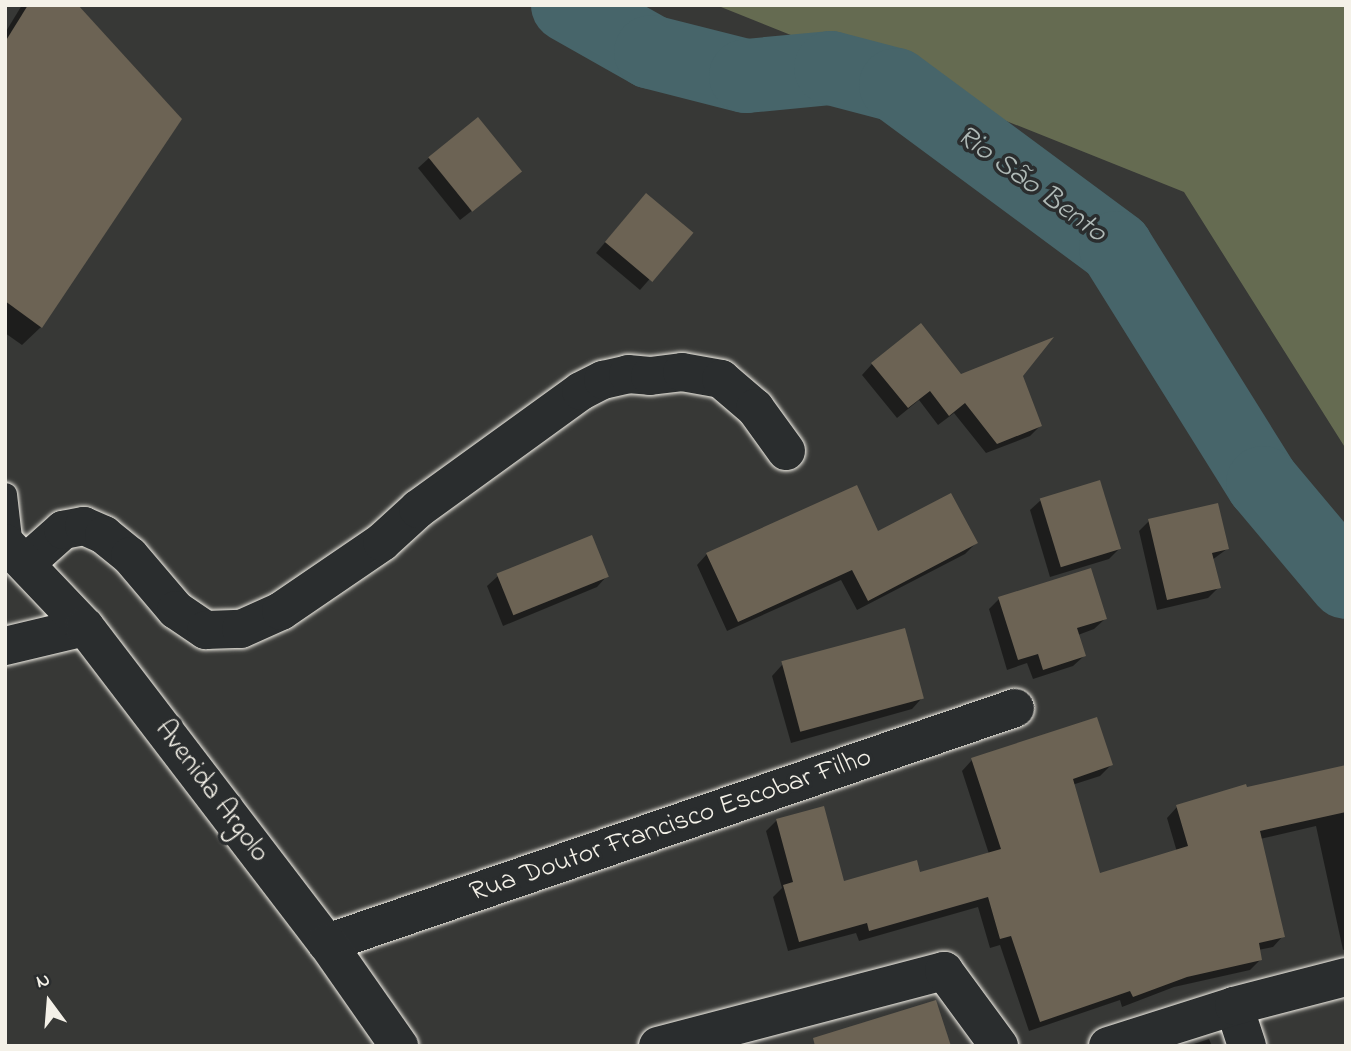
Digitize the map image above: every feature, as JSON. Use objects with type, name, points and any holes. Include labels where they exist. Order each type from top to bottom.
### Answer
[{"type":"street","points":[[14,551],[62,530],[84,526],[104,534],[130,556],[176,610],[206,630],[240,629],[281,611],[382,542],[418,509],[582,391],[603,380],[628,374],[650,376],[682,372],[721,379],[755,408],[786,451]]},
{"type":"street","name":"Avenida Argolo","points":[[14,551],[85,627],[327,943],[399,1046]]},
{"type":"street","points":[[5,646],[85,627]]},
{"type":"street","name":"Rua Doutor Francisco Escobar Filho","points":[[327,943],[1015,708]]},
{"type":"street","points":[[658,1046],[944,971],[999,1046]]},
{"type":"street","points":[[1108,1046],[1234,1006],[1346,976]]},
{"type":"street","points":[[1234,1006],[1247,1046]]},
{"type":"lane","points":[[5,494],[14,551]]},
{"type":"green space","points":[[716,5],[1346,5],[1346,449],[1184,192]]},
{"type":"building","points":[[28,5],[78,5],[182,119],[42,328],[5,301],[5,42]]},
{"type":"building","points":[[478,117],[522,171],[472,212],[428,157]]},
{"type":"building","points":[[646,193],[693,233],[652,282],[605,242]]},
{"type":"building","points":[[921,323],[961,374],[1054,337],[1023,376],[1042,426],[997,444],[965,403],[949,416],[930,391],[908,408],[871,363]]},
{"type":"building","points":[[1100,480],[1121,549],[1061,567],[1040,498]]},
{"type":"building","points":[[857,485],[878,531],[951,493],[978,543],[868,601],[852,570],[738,622],[706,553]]},
{"type":"building","points":[[1218,503],[1229,549],[1212,553],[1221,588],[1167,600],[1148,519]]},
{"type":"building","points":[[592,535],[609,577],[513,615],[497,574]]},
{"type":"building","points":[[1091,568],[1107,619],[1077,628],[1086,656],[1043,670],[1038,654],[1018,660],[998,597]]},
{"type":"building","points":[[905,628],[924,699],[800,732],[781,661]]},
{"type":"building","points":[[1097,717],[1113,765],[1073,779],[1100,873],[1188,846],[1176,805],[1246,784],[1247,787],[1346,765],[1346,812],[1260,831],[1285,937],[1259,943],[1262,960],[1187,977],[1133,997],[1130,991],[1040,1022],[1011,936],[1000,939],[988,897],[869,931],[867,923],[799,942],[783,885],[793,882],[776,819],[824,806],[844,881],[917,860],[920,872],[1001,849],[971,758]]},
{"type":"building","points":[[936,1000],[951,1046],[815,1046],[813,1038]]},
{"type":"waterway","name":"Rio São Bento","points":[[568,5],[651,52],[746,76],[831,68],[896,85],[1116,248],[1263,483],[1346,582]]}]
